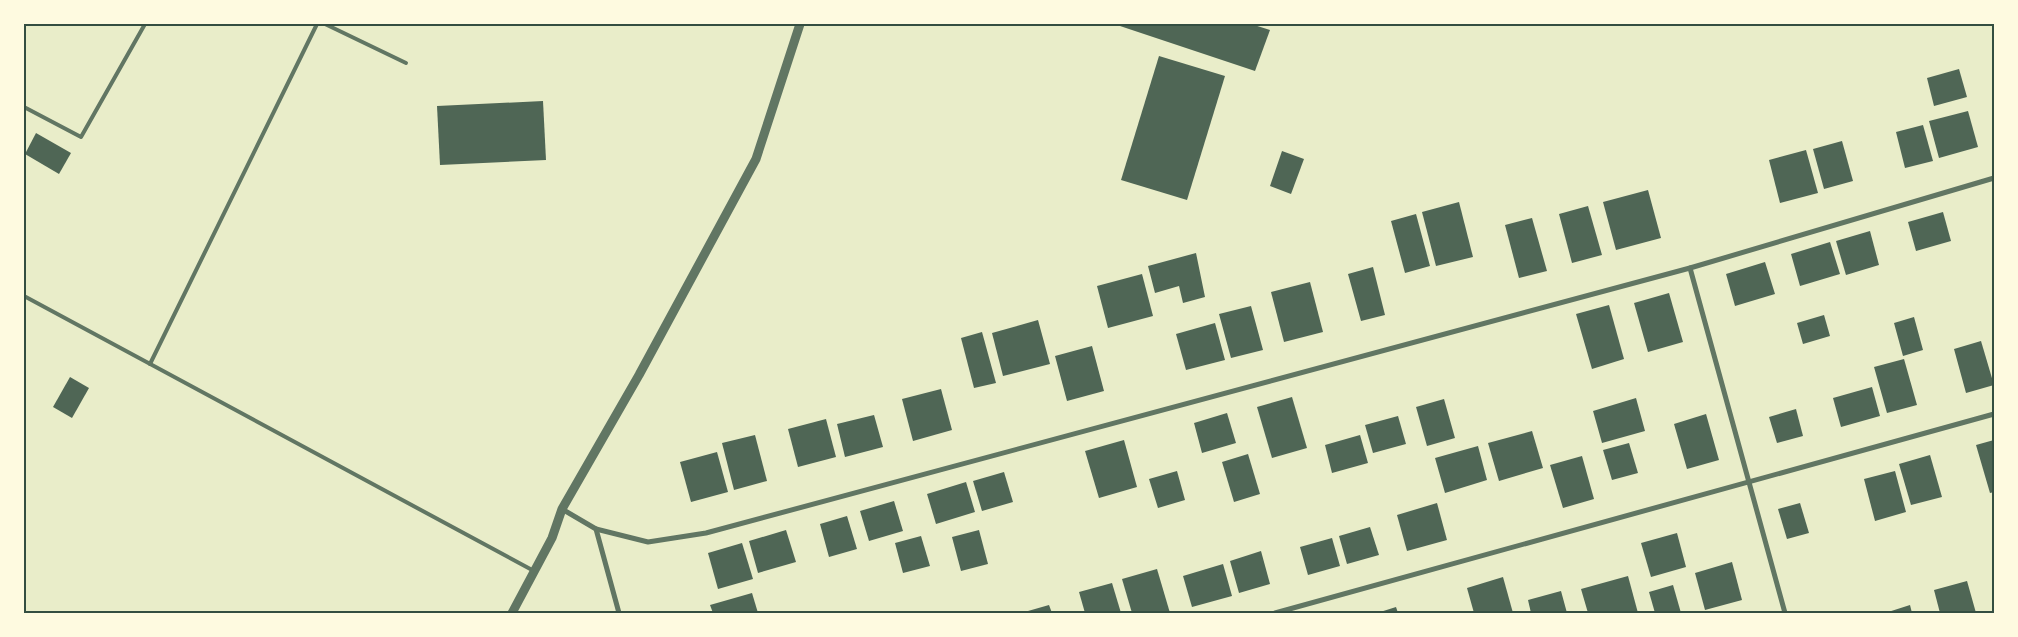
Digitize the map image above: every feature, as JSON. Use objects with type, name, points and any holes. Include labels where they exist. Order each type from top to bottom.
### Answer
[{"type":"street","points":[[512,613],[552,538],[562,509],[639,375],[756,158],[800,24]]},
{"type":"street","points":[[562,509],[596,529],[648,542],[706,534],[1690,268],[1994,178]]},
{"type":"street","points":[[1690,268],[1785,613]]},
{"type":"street","points":[[1275,613],[1994,414]]},
{"type":"street","points":[[596,529],[619,613]]},
{"type":"lane","points":[[24,106],[81,137],[145,24]]},
{"type":"lane","points":[[150,364],[317,24]]},
{"type":"lane","points":[[325,24],[406,63]]},
{"type":"lane","points":[[24,296],[534,571]]},
{"type":"building","points":[[1114,24],[1251,24],[1270,30],[1255,71]]},
{"type":"building","points":[[1159,56],[1225,76],[1187,200],[1121,180]]},
{"type":"building","points":[[1959,69],[1967,97],[1934,106],[1927,78]]},
{"type":"building","points":[[543,101],[546,160],[440,165],[437,106]]},
{"type":"building","points":[[1968,111],[1978,147],[1939,158],[1929,121]]},
{"type":"building","points":[[1923,125],[1933,161],[1905,168],[1896,132]]},
{"type":"building","points":[[36,133],[71,153],[59,174],[25,154]]},
{"type":"building","points":[[1842,141],[1853,181],[1824,189],[1813,149]]},
{"type":"building","points":[[1806,150],[1818,193],[1780,203],[1769,160]]},
{"type":"building","points":[[1282,151],[1304,159],[1291,194],[1270,186]]},
{"type":"building","points":[[1648,190],[1661,238],[1616,250],[1603,202]]},
{"type":"building","points":[[1459,202],[1473,257],[1436,266],[1422,212]]},
{"type":"building","points":[[1588,206],[1602,255],[1572,263],[1559,214]]},
{"type":"building","points":[[1943,212],[1951,241],[1916,251],[1908,222]]},
{"type":"building","points":[[1416,214],[1430,266],[1405,273],[1391,221]]},
{"type":"building","points":[[1532,218],[1547,271],[1519,278],[1505,225]]},
{"type":"building","points":[[1870,231],[1879,265],[1846,275],[1836,241]]},
{"type":"building","points":[[1830,242],[1840,274],[1800,286],[1791,254]]},
{"type":"building","points":[[1196,253],[1205,297],[1183,303],[1179,286],[1155,293],[1148,266]]},
{"type":"building","points":[[1765,262],[1775,294],[1735,306],[1726,274]]},
{"type":"building","points":[[1373,267],[1385,315],[1361,321],[1348,274]]},
{"type":"building","points":[[1142,274],[1153,316],[1108,328],[1097,286]]},
{"type":"building","points":[[1310,282],[1323,332],[1284,342],[1271,292]]},
{"type":"building","points":[[1669,293],[1683,342],[1648,352],[1634,303]]},
{"type":"building","points":[[1609,305],[1624,359],[1592,369],[1576,314]]},
{"type":"building","points":[[1251,306],[1263,350],[1231,358],[1219,314]]},
{"type":"building","points":[[1824,315],[1830,336],[1803,344],[1797,323]]},
{"type":"building","points":[[1914,317],[1923,350],[1903,356],[1894,323]]},
{"type":"building","points":[[1038,320],[1050,364],[1003,376],[992,333]]},
{"type":"building","points":[[1215,323],[1225,360],[1186,370],[1176,334]]},
{"type":"building","points":[[982,332],[996,383],[974,388],[961,338]]},
{"type":"building","points":[[1981,341],[1994,385],[1966,393],[1954,349]]},
{"type":"building","points":[[1092,346],[1104,391],[1067,401],[1055,356]]},
{"type":"building","points":[[1904,359],[1917,405],[1887,413],[1874,367]]},
{"type":"building","points":[[70,377],[89,388],[72,418],[53,407]]},
{"type":"building","points":[[1872,387],[1880,416],[1841,427],[1833,398]]},
{"type":"building","points":[[941,389],[952,430],[913,441],[902,399]]},
{"type":"building","points":[[1292,397],[1307,448],[1272,458],[1257,407]]},
{"type":"building","points":[[1636,398],[1645,431],[1602,443],[1593,411]]},
{"type":"building","points":[[1444,399],[1455,438],[1427,446],[1416,407]]},
{"type":"building","points":[[1796,409],[1803,436],[1777,443],[1769,417]]},
{"type":"building","points":[[1227,413],[1236,443],[1202,453],[1194,423]]},
{"type":"building","points":[[1706,414],[1719,460],[1687,469],[1674,424]]},
{"type":"building","points":[[874,415],[883,447],[845,457],[837,424]]},
{"type":"building","points":[[1398,416],[1406,444],[1373,453],[1365,425]]},
{"type":"building","points":[[826,419],[836,457],[798,467],[788,429]]},
{"type":"building","points":[[1532,431],[1543,468],[1499,481],[1488,443]]},
{"type":"building","points":[[755,435],[767,481],[734,490],[722,443]]},
{"type":"building","points":[[1360,435],[1368,463],[1332,473],[1325,445]]},
{"type":"building","points":[[1124,440],[1137,487],[1099,498],[1085,451]]},
{"type":"building","points":[[1994,440],[1994,492],[1990,493],[1976,445]]},
{"type":"building","points":[[1629,443],[1638,473],[1612,480],[1603,450]]},
{"type":"building","points":[[1478,446],[1487,480],[1445,493],[1435,458]]},
{"type":"building","points":[[717,452],[728,492],[691,502],[680,462]]},
{"type":"building","points":[[1248,454],[1260,494],[1234,502],[1222,462]]},
{"type":"building","points":[[1930,455],[1942,497],[1911,505],[1899,464]]},
{"type":"building","points":[[1582,456],[1594,499],[1563,508],[1550,465]]},
{"type":"building","points":[[1177,471],[1185,500],[1158,508],[1149,479]]},
{"type":"building","points":[[1895,471],[1906,512],[1875,521],[1864,479]]},
{"type":"building","points":[[1004,472],[1013,502],[982,511],[973,481]]},
{"type":"building","points":[[966,482],[975,512],[936,524],[927,494]]},
{"type":"building","points":[[894,501],[903,531],[869,541],[860,511]]},
{"type":"building","points":[[1437,503],[1447,540],[1407,551],[1397,515]]},
{"type":"building","points":[[1800,503],[1809,533],[1787,539],[1778,509]]},
{"type":"building","points":[[847,516],[857,549],[829,557],[820,524]]},
{"type":"building","points":[[1370,527],[1379,555],[1347,564],[1339,536]]},
{"type":"building","points":[[786,530],[796,562],[758,573],[749,541]]},
{"type":"building","points":[[979,530],[988,564],[961,571],[952,537]]},
{"type":"building","points":[[1677,533],[1686,567],[1651,577],[1641,543]]},
{"type":"building","points":[[921,536],[930,566],[903,573],[895,543]]},
{"type":"building","points":[[1332,538],[1340,566],[1308,575],[1300,547]]},
{"type":"building","points":[[742,543],[753,579],[718,589],[708,553]]},
{"type":"building","points":[[1261,551],[1270,584],[1239,593],[1230,561]]},
{"type":"building","points":[[1732,562],[1742,600],[1705,610],[1695,573]]},
{"type":"building","points":[[1223,564],[1232,596],[1192,607],[1183,576]]},
{"type":"building","points":[[1157,569],[1170,613],[1132,613],[1122,579]]},
{"type":"building","points":[[1628,576],[1638,613],[1588,613],[1581,589]]},
{"type":"building","points":[[1503,577],[1513,613],[1474,613],[1467,588]]},
{"type":"building","points":[[1967,581],[1976,613],[1940,613],[1934,590]]},
{"type":"building","points":[[1112,583],[1121,613],[1085,613],[1079,592]]},
{"type":"building","points":[[1673,585],[1681,613],[1655,613],[1649,592]]},
{"type":"building","points":[[1561,591],[1567,613],[1531,613],[1528,600]]},
{"type":"building","points":[[752,593],[758,613],[713,613],[710,605]]},
{"type":"building","points":[[1049,605],[1052,613],[1021,613]]},
{"type":"building","points":[[1910,605],[1912,613],[1885,613]]},
{"type":"building","points":[[1396,607],[1398,613],[1377,613]]}]
